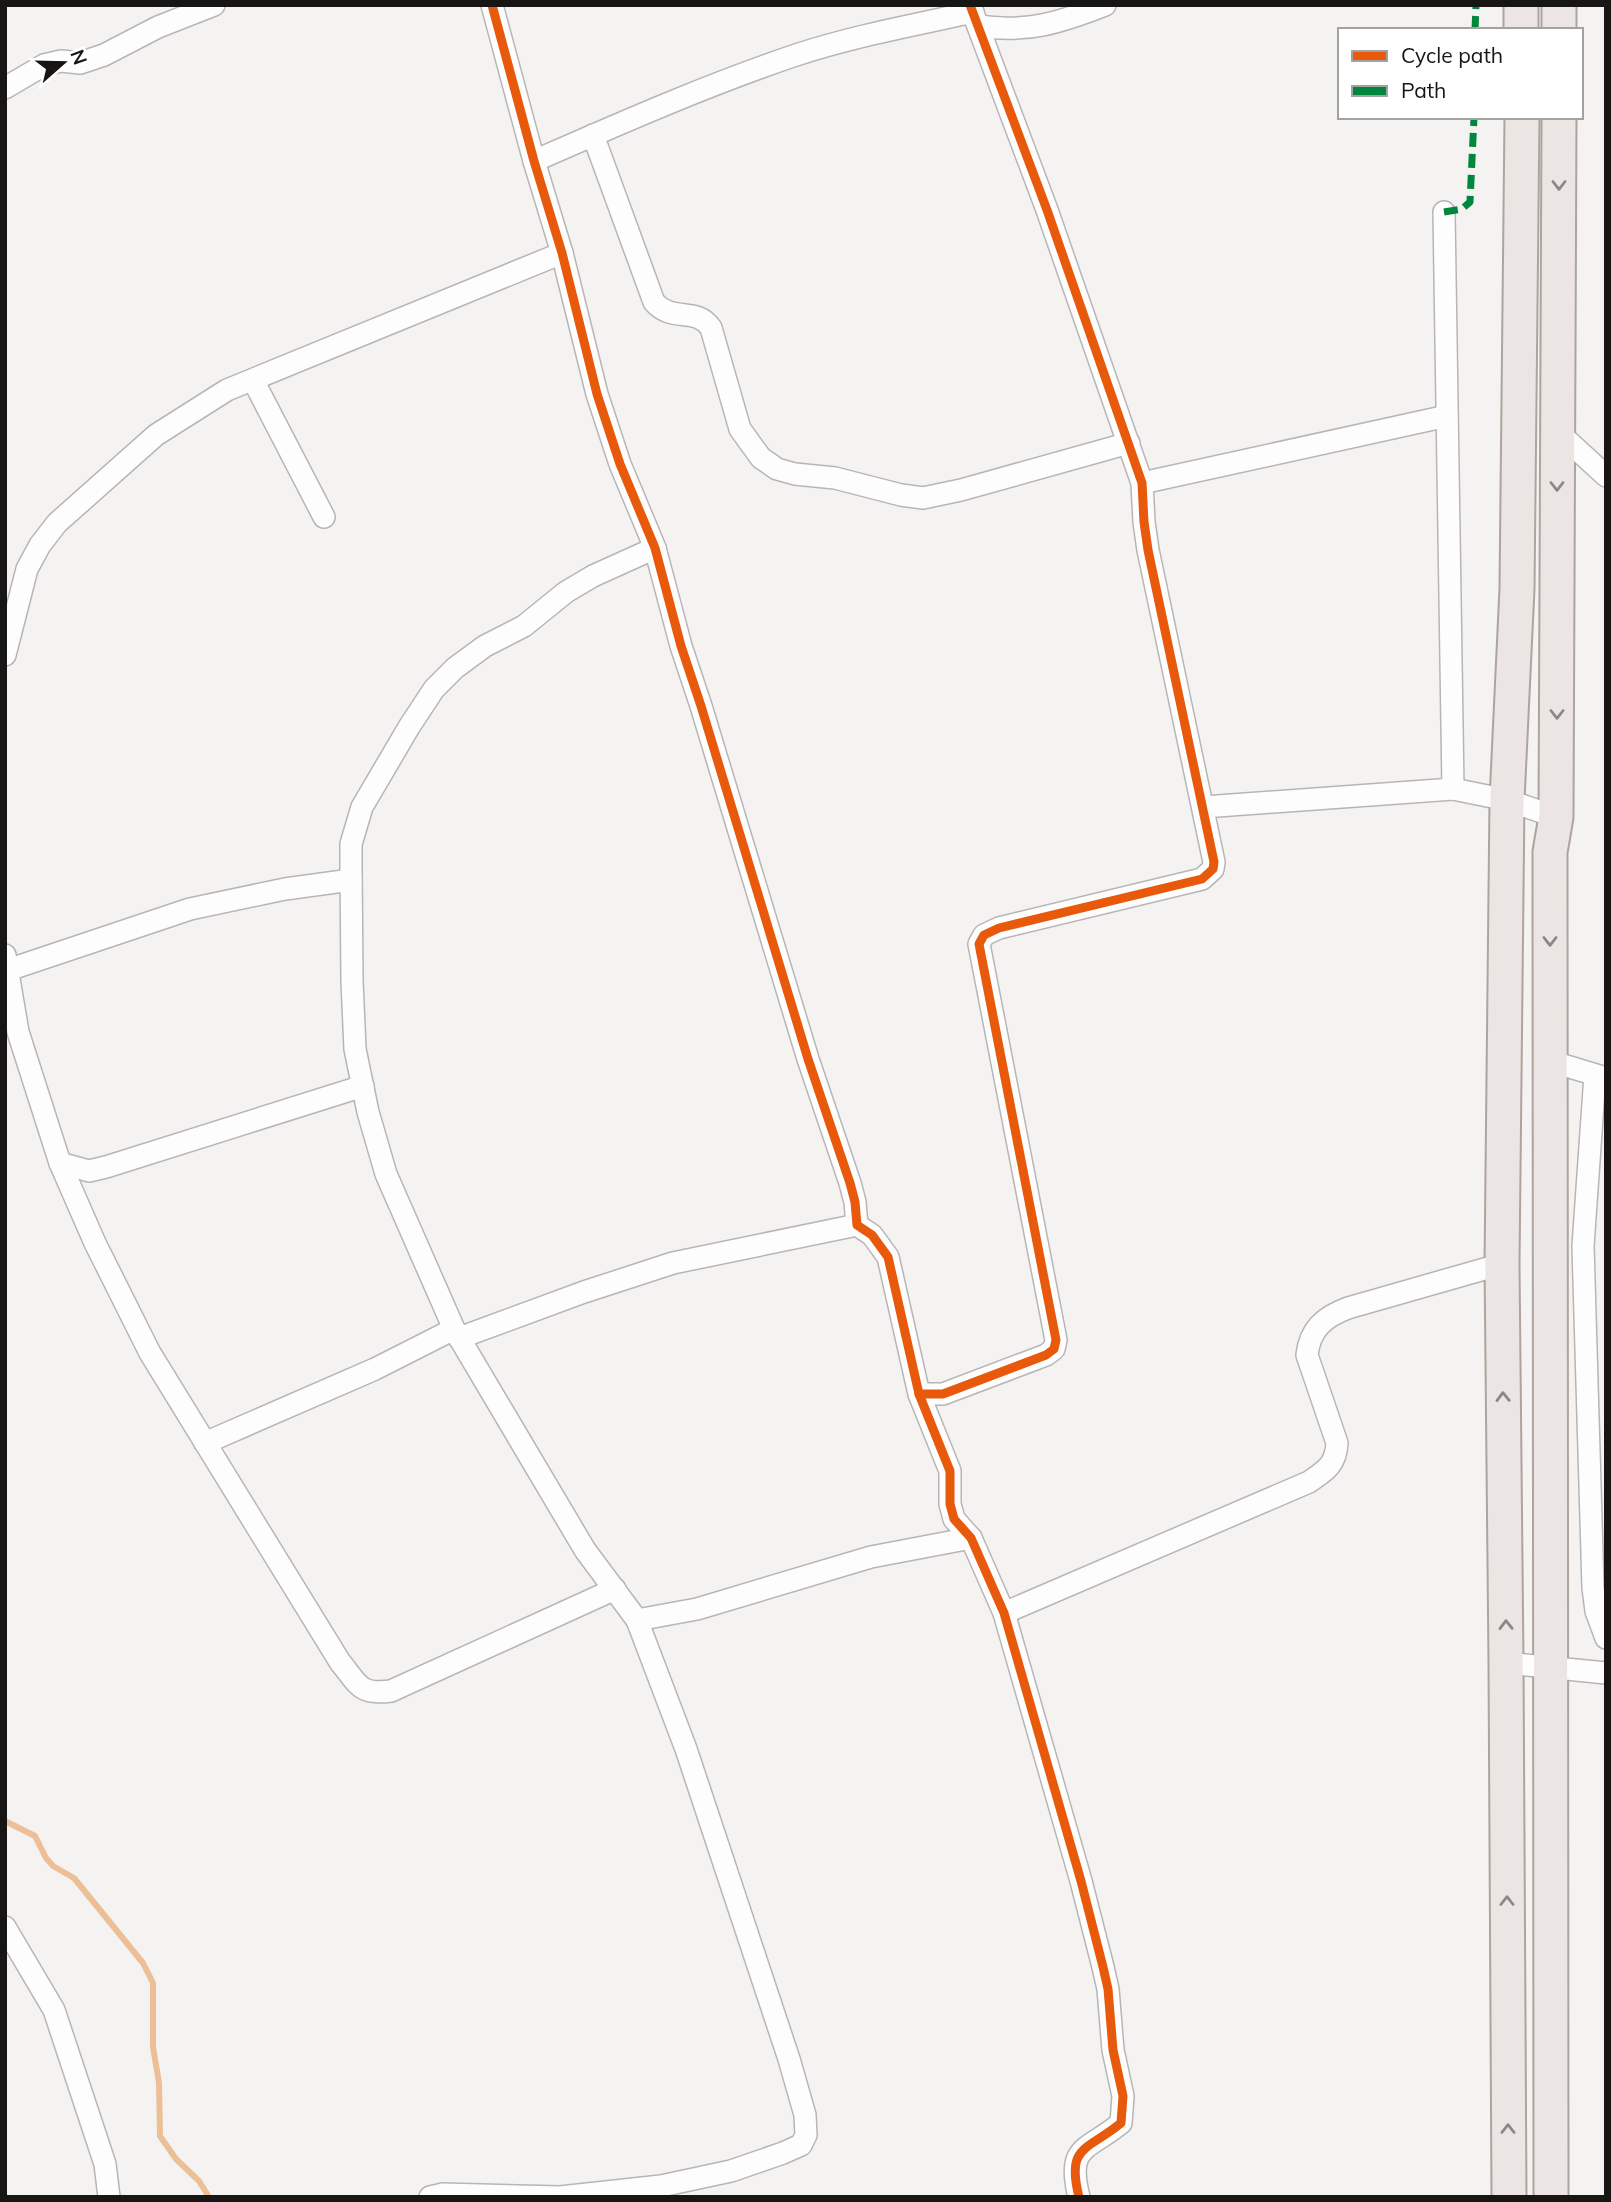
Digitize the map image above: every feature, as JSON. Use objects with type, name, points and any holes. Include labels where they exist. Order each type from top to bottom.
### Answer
[{"type":"main road","points":[[1521,5],[1521,28]]},
{"type":"main road","points":[[1559,5],[1559,28]]},
{"type":"main road","points":[[1508,2197],[1507,1663],[1502,1264],[1507,800],[1517,589],[1522,119]]},
{"type":"main road","points":[[1551,2197],[1550,852],[1556,817],[1559,119]]},
{"type":"street","points":[[5,88],[44,65],[61,61],[80,63],[104,55],[158,26],[214,5]]},
{"type":"street","points":[[492,5],[562,253],[597,394],[620,464],[655,548],[681,646],[808,1059],[850,1183],[857,1225]]},
{"type":"street","points":[[534,161],[700,89],[850,40],[974,14],[1007,30],[1039,27],[1105,5]]},
{"type":"street","points":[[919,1394],[943,1394],[1046,1354],[1054,1349],[1056,1340],[979,944],[984,935],[999,928],[1202,879],[1213,869],[1214,862],[1148,550],[1142,483],[1047,210],[974,14]]},
{"type":"street","points":[[593,135],[654,302],[661,310],[705,319],[711,328],[740,429],[761,458],[777,469],[795,474],[835,478],[923,498],[1129,443]]},
{"type":"street","points":[[1444,212],[1452,789]]},
{"type":"street","points":[[5,655],[8,626],[27,569],[40,544],[57,523],[156,435],[227,390],[562,253]]},
{"type":"street","points":[[253,380],[324,517]]},
{"type":"street","points":[[1142,483],[1447,416]]},
{"type":"street","points":[[1558,432],[1606,476]]},
{"type":"street","points":[[430,2197],[443,2194],[559,2197],[661,2186],[731,2171],[783,2153],[801,2145],[806,2135],[804,2116],[789,2059],[686,1749],[636,1620],[585,1550],[457,1333],[386,1174],[355,1049],[351,844],[362,807],[409,727],[434,689],[485,646],[524,626],[566,592],[593,576],[655,548]]},
{"type":"street","points":[[1204,807],[1452,789],[1507,800],[1556,817]]},
{"type":"street","points":[[351,880],[285,889],[190,909],[6,965],[18,1032],[61,1163],[95,1243],[150,1353],[340,1662],[362,1689],[372,1693],[391,1691],[614,1589]]},
{"type":"street","points":[[1550,1061],[1600,1076],[1583,1245],[1593,1588],[1596,1611],[1606,1638]]},
{"type":"street","points":[[61,1163],[89,1171],[106,1167],[363,1086]]},
{"type":"street","points":[[205,1443],[457,1333],[673,1264],[857,1225],[872,1235],[888,1256],[919,1394],[950,1471],[950,1504],[954,1518],[971,1538],[1004,1614],[1077,1868],[1108,1989],[1113,2050],[1123,2096],[1121,2123],[1082,2150],[1076,2158],[1073,2172],[1079,2197]]},
{"type":"street","points":[[1004,1614],[1309,1482],[1329,1468],[1336,1456],[1337,1444],[1307,1355],[1309,1342],[1317,1326],[1324,1319],[1348,1308],[1502,1264]]},
{"type":"street","points":[[636,1620],[697,1609],[871,1557],[971,1538]]},
{"type":"street","points":[[1507,1663],[1606,1673]]},
{"type":"street","points":[[5,1927],[54,2010],[105,2164],[110,2197]]},
{"type":"waterway","points":[[5,1821],[35,1836],[46,1858],[53,1866],[74,1878],[143,1963],[153,1983],[153,2047],[159,2083],[160,2136],[176,2159],[199,2181],[209,2197]]},
{"type":"marked path","points":[[1475,28],[1476,5]]},
{"type":"marked path","points":[[1444,212],[1462,209],[1470,202],[1474,119]]},
{"type":"cycle path","points":[[492,5],[562,253],[597,394],[620,464],[655,548],[681,646],[808,1059],[850,1183],[857,1225],[872,1235],[888,1257],[919,1394],[950,1471],[950,1504],[954,1519],[971,1538],[1004,1613],[1081,1881],[1108,1989],[1113,2050],[1123,2096],[1121,2123],[1089,2145],[1078,2158],[1075,2167],[1079,2197]]},
{"type":"cycle path","points":[[919,1394],[943,1394],[1046,1355],[1054,1349],[1056,1340],[979,944],[984,935],[999,928],[1202,879],[1213,869],[1214,862],[1148,550],[1142,483],[1047,210],[970,5]]}]
